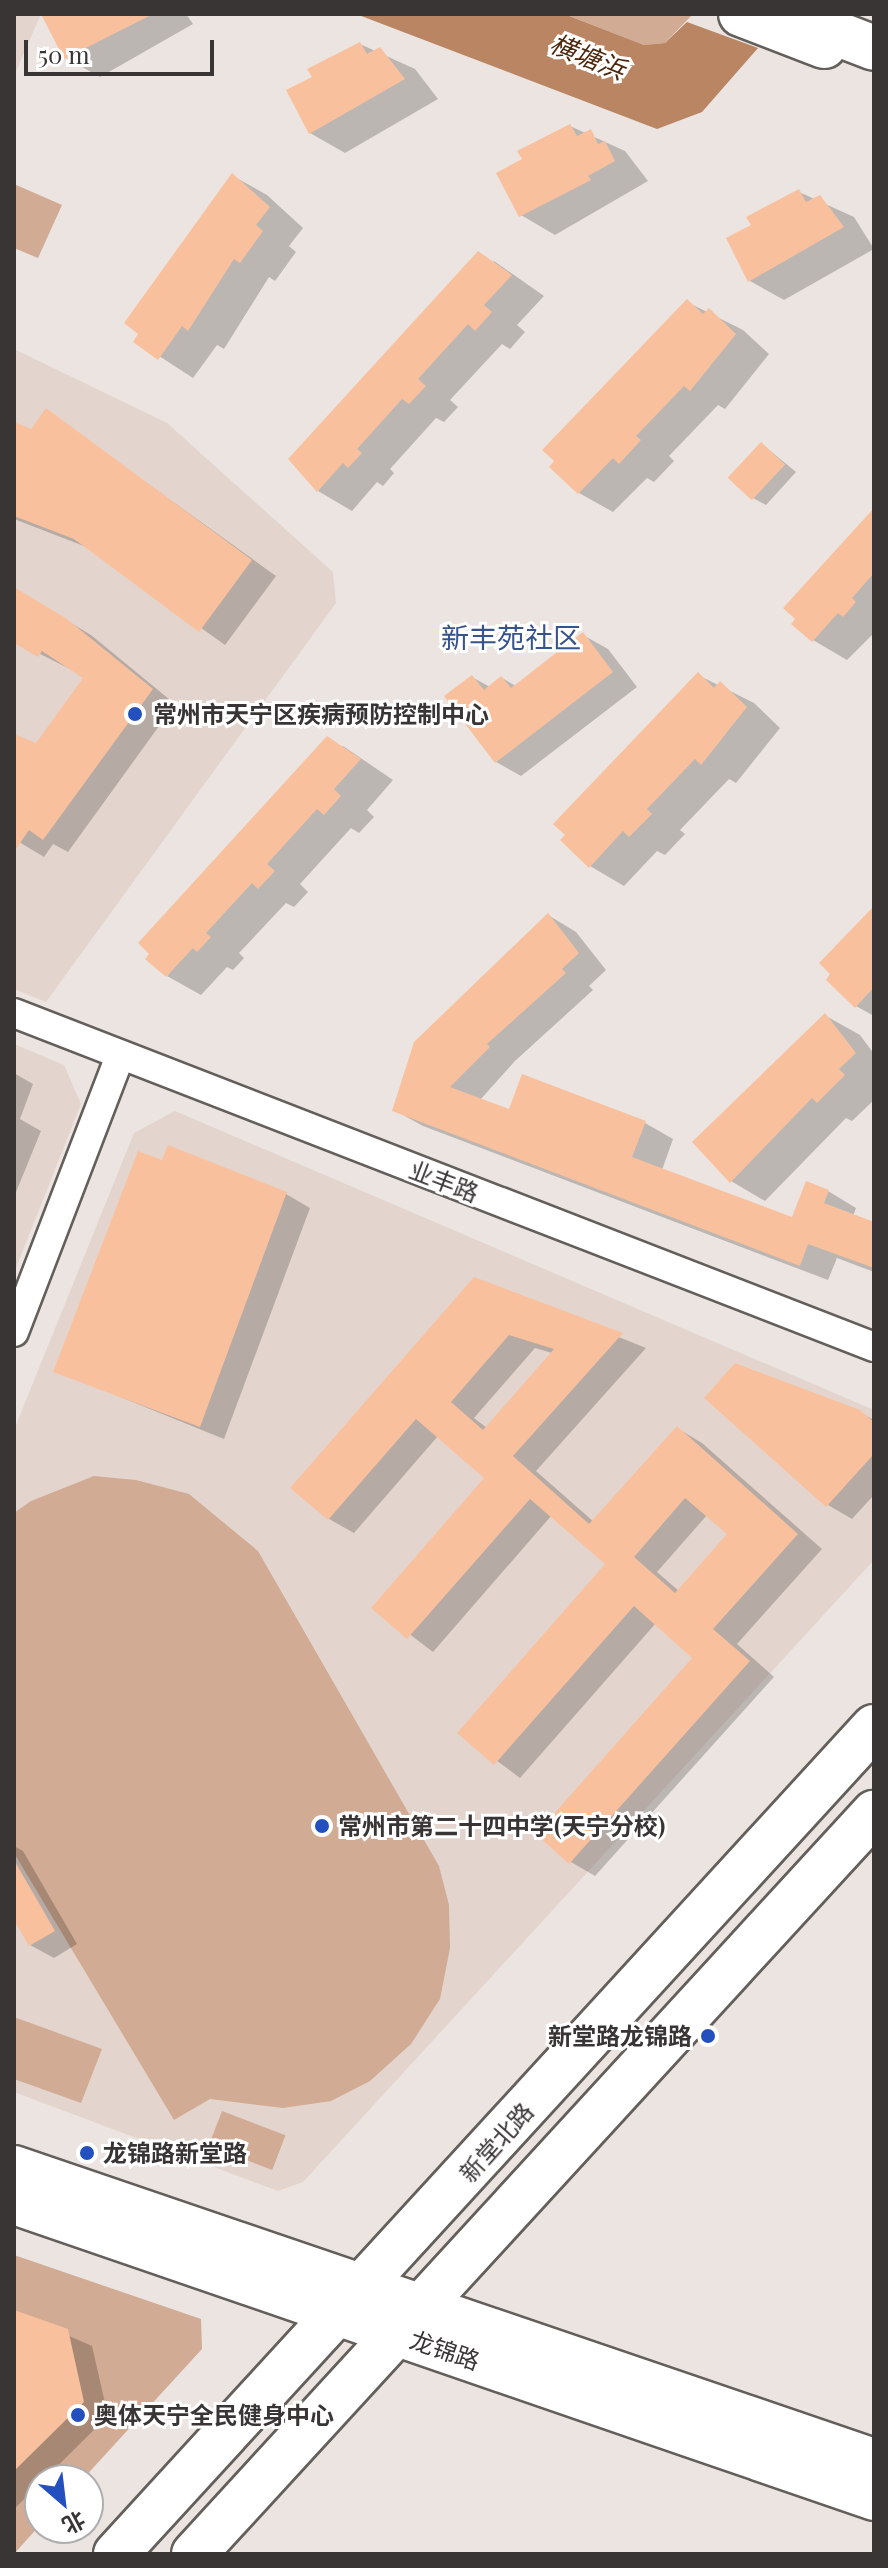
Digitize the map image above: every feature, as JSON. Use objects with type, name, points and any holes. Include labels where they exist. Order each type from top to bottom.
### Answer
[{"type":"main road","points":[[741,14],[874,66]]},
{"type":"main road","points":[[786,14],[874,48]]},
{"type":"main road","points":[[841,14],[874,26]]},
{"type":"main road","name":"新堂北路","points":[[116,2554],[874,1727]]},
{"type":"main road","points":[[194,2554],[874,1813]]},
{"type":"main road","name":"龙锦路","points":[[14,2166],[352,2299]]},
{"type":"main road","name":"龙锦路","points":[[14,2204],[352,2299],[874,2459]]},
{"type":"main road","name":"龙锦路","points":[[410,2318],[874,2500]]},
{"type":"street","name":"业丰路","points":[[14,1013],[874,1347]]},
{"type":"street","points":[[14,1332],[120,1056]]},
{"type":"shaded area","points":[[14,14],[41,14],[14,76]]},
{"type":"shaded area","points":[[564,14],[693,14],[665,43],[644,45]]},
{"type":"shaded area","points":[[14,184],[62,205],[38,258],[14,248]]},
{"type":"shaded area","name":"常州市天宁区疾病预防控制中心","points":[[14,349],[167,423],[333,572],[336,603],[46,1002],[14,989]]},
{"type":"shaded area","points":[[14,1044],[64,1065],[81,1104],[14,1273]]},
{"type":"shaded area","name":"常州市第二十四中学(天宁分校)","points":[[175,1111],[874,1410],[874,1560],[303,2182],[278,2191],[14,2092],[14,1430],[134,1133]]},
{"type":"shaded area","points":[[94,1476],[136,1480],[189,1494],[258,1551],[439,1866],[449,1905],[450,1948],[440,1999],[411,2044],[370,2081],[331,2101],[283,2108],[210,2099],[174,2120],[14,1853],[14,1513],[31,1501]]},
{"type":"shaded area","points":[[14,2017],[102,2049],[81,2103],[14,2079]]},
{"type":"shaded area","points":[[222,2111],[285,2135],[272,2170],[209,2146]]},
{"type":"shaded area","name":"奥体天宁全民健身中心","points":[[14,2255],[201,2319],[202,2349],[97,2464],[24,2464],[24,2543],[14,2554]]},
{"type":"water","name":"横塘浜","points":[[356,14],[564,14],[644,45],[665,43],[687,22],[758,48],[702,112],[657,129]]},
{"type":"building","points":[[41,14],[153,14],[64,59]]},
{"type":"building","points":[[360,42],[367,54],[380,47],[405,79],[309,134],[286,90],[312,77],[307,69]]},
{"type":"building","points":[[570,124],[577,136],[591,129],[598,144],[605,141],[615,161],[588,176],[591,180],[519,217],[496,173],[522,159],[517,151]]},
{"type":"building","points":[[232,173],[270,207],[256,225],[263,231],[240,263],[234,259],[188,331],[182,326],[158,360],[133,342],[138,334],[124,323]]},
{"type":"building","points":[[799,189],[806,202],[820,195],[844,227],[748,282],[726,238],[751,225],[746,217]]},
{"type":"building","points":[[478,251],[512,275],[484,305],[492,312],[475,331],[468,324],[418,379],[426,386],[409,404],[402,399],[357,449],[362,453],[348,468],[343,463],[317,492],[288,459]]},
{"type":"building","points":[[687,299],[703,314],[709,308],[736,334],[690,391],[684,386],[636,436],[641,440],[619,464],[613,458],[578,494],[549,467],[554,461],[542,450]]},
{"type":"building","points":[[46,408],[252,560],[199,632],[74,539],[14,516],[14,422],[31,429]]},
{"type":"building","points":[[761,442],[785,465],[752,500],[728,478]]},
{"type":"building","points":[[874,508],[874,573],[852,598],[856,602],[843,617],[838,613],[812,642],[791,624],[795,619],[783,608]]},
{"type":"building","points":[[14,587],[67,619],[153,689],[43,840],[29,830],[14,852],[14,734],[36,743],[83,678],[42,651],[38,657],[14,643]]},
{"type":"building","points":[[583,632],[613,672],[495,763],[444,696],[472,675],[484,690],[501,676],[511,688]]},
{"type":"building","points":[[698,672],[714,688],[720,681],[747,707],[701,765],[695,759],[647,809],[652,814],[629,837],[623,831],[589,868],[560,840],[565,835],[553,824]]},
{"type":"building","points":[[327,736],[361,759],[334,789],[341,796],[324,815],[317,809],[267,864],[275,871],[258,889],[252,883],[206,933],[211,937],[197,952],[193,948],[166,977],[145,959],[149,954],[138,943]]},
{"type":"building","points":[[874,906],[874,987],[855,1008],[826,980],[830,974],[819,963]]},
{"type":"building","points":[[548,913],[579,953],[562,969],[566,973],[487,1044],[490,1047],[450,1087],[509,1109],[522,1074],[646,1121],[632,1157],[792,1217],[806,1181],[829,1190],[824,1203],[874,1222],[874,1268],[808,1244],[800,1266],[392,1111],[414,1042]]},
{"type":"building","points":[[825,1013],[856,1053],[839,1069],[845,1075],[817,1103],[812,1098],[730,1183],[692,1142]]},
{"type":"building","points":[[168,1145],[287,1192],[200,1427],[53,1372],[138,1151],[162,1160]]},
{"type":"building","points":[[474,1277],[623,1333],[513,1456],[589,1524],[677,1426],[798,1534],[713,1629],[750,1661],[569,1864],[536,1834],[692,1658],[634,1606],[494,1765],[457,1733],[605,1564],[530,1499],[407,1639],[371,1608],[484,1478],[416,1419],[328,1520],[290,1488]],"holes":[[[509,1335],[554,1349],[483,1430],[451,1402]],[[685,1498],[727,1534],[675,1593],[634,1557]]]},
{"type":"building","points":[[735,1363],[860,1410],[874,1422],[874,1454],[826,1507],[704,1398]]},
{"type":"building","points":[[14,1860],[55,1931],[29,1946],[14,1920]]},
{"type":"building","points":[[14,2310],[68,2329],[84,2402],[14,2471]]},
{"type":"place","name":"常州市天宁区疾病预防控制中心","points":[[135,714]]},
{"type":"place","name":"常州市第二十四中学(天宁分校)","points":[[322,1826]]},
{"type":"place","name":"新堂路龙锦路","points":[[708,2036]]},
{"type":"place","name":"龙锦路新堂路","points":[[87,2153]]},
{"type":"place","name":"奥体天宁全民健身中心","points":[[78,2415]]},
{"type":"district","name":"新丰苑社区","points":[[511,637]]}]
